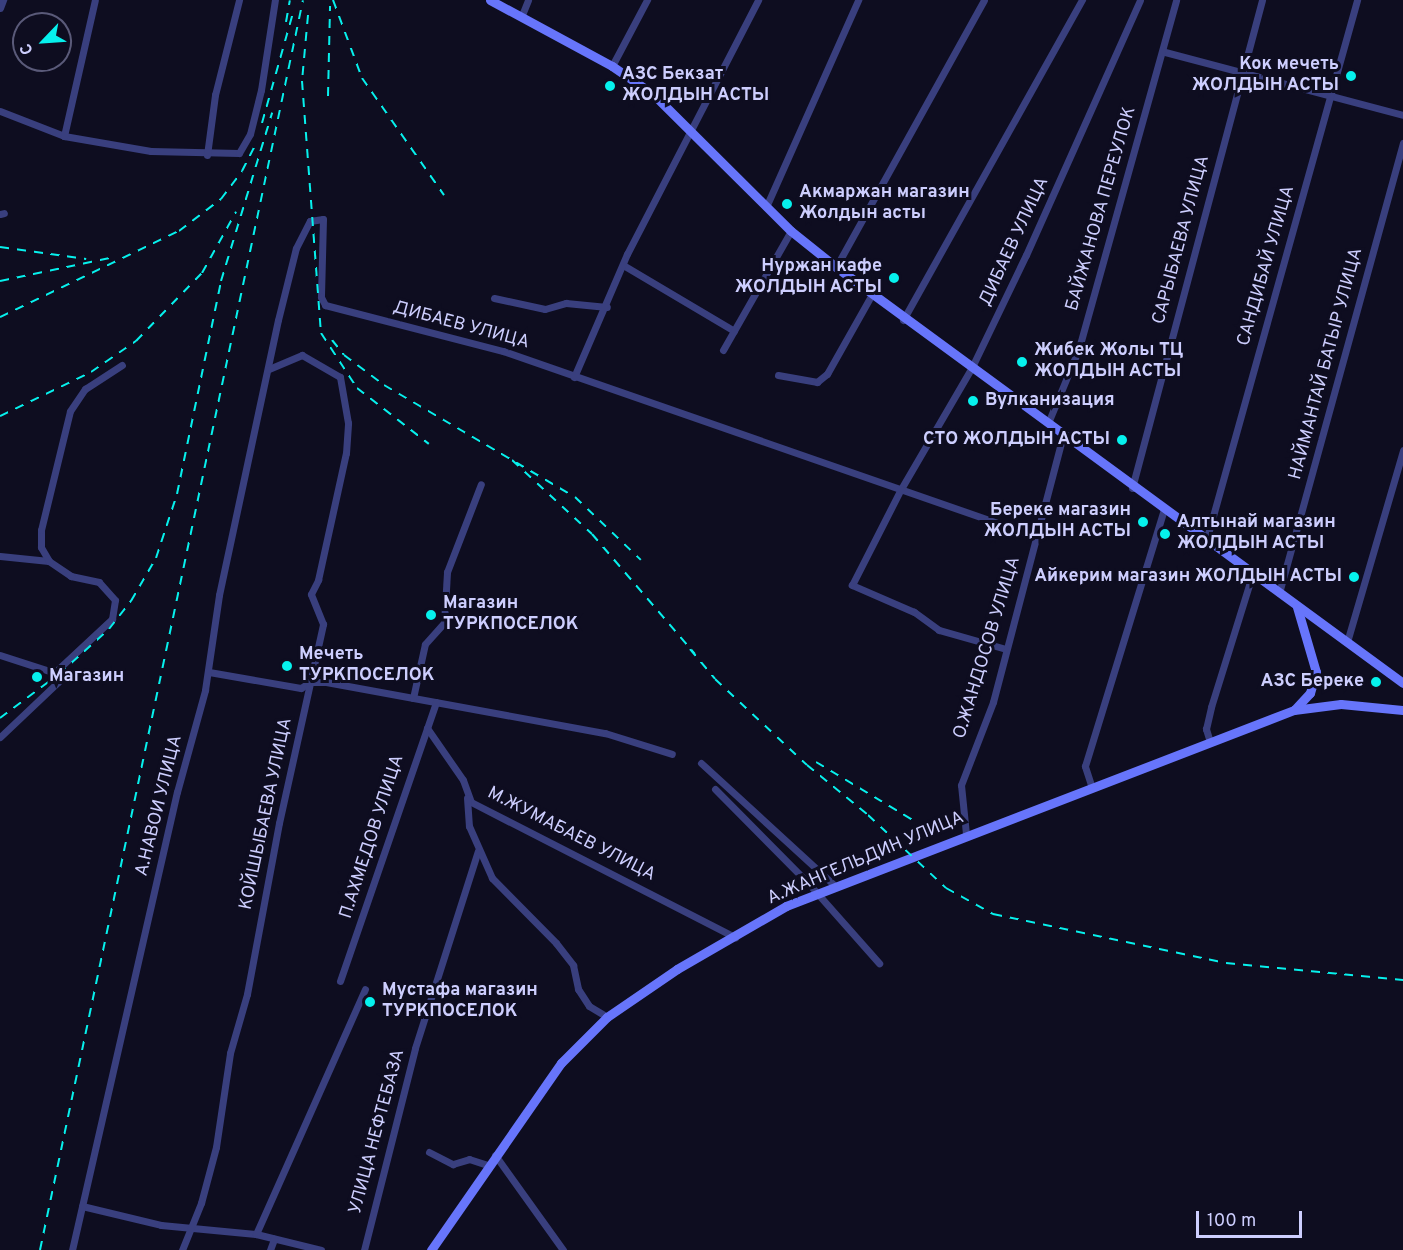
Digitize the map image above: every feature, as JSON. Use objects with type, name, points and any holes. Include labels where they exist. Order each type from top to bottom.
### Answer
[{"type":"street","points":[[0,8],[3,0]]},
{"type":"street","points":[[64,136],[95,0]]},
{"type":"street","points":[[207,155],[214,95],[239,0]]},
{"type":"street","points":[[0,111],[64,136],[151,151],[207,155],[239,153],[250,135],[275,0]]},
{"type":"street","points":[[490,0],[522,15],[612,66],[653,94],[692,129],[791,231],[903,320],[972,367],[1132,488],[1403,683]]},
{"type":"street","points":[[522,15],[528,0]]},
{"type":"street","points":[[612,66],[647,0]]},
{"type":"street","points":[[574,377],[607,307],[622,265],[758,0]]},
{"type":"street","points":[[766,207],[858,0]]},
{"type":"street","points":[[836,267],[984,0]]},
{"type":"street","points":[[903,320],[1082,0]]},
{"type":"street","name":"ДИБАЕВ УЛИЦА","points":[[1006,649],[939,630],[914,612],[852,585],[901,489],[972,367],[1026,255],[1140,0]]},
{"type":"street","name":"БАЙЖАНОВА ПЕРЕУЛОК","points":[[1048,423],[1078,348],[1118,200],[1164,52],[1176,0]]},
{"type":"street","name":"САРЫБАЕВА УЛИЦА","points":[[1132,488],[1262,0]]},
{"type":"street","name":"САНДИБАЙ УЛИЦА","points":[[1206,541],[1357,0]]},
{"type":"street","points":[[1164,52],[1403,115]]},
{"type":"street","name":"НАЙМАНТАЙ БАТЫР УЛИЦА","points":[[1279,593],[1403,143]]},
{"type":"street","name":"А.НАВОИ УЛИЦА","points":[[72,1250],[209,672],[219,595],[291,262],[310,221],[322,219],[321,297],[325,305],[338,309]]},
{"type":"street","points":[[723,350],[791,231]]},
{"type":"street","points":[[622,265],[734,331]]},
{"type":"street","points":[[778,375],[817,382],[827,374],[872,294]]},
{"type":"street","name":"ДИБАЕВ УЛИЦА","points":[[494,298],[545,309],[566,303],[607,307]]},
{"type":"street","name":"ДИБАЕВ УЛИЦА","points":[[338,309],[503,351],[1038,537]]},
{"type":"street","name":"КОЙШЫБАЕВА УЛИЦА","points":[[182,1250],[216,1147],[230,1053],[247,994],[323,624],[311,594],[318,580],[346,453],[344,384],[335,373],[302,355],[269,369]]},
{"type":"street","points":[[48,561],[41,547],[41,530],[70,411],[86,389],[122,366]]},
{"type":"street","name":"О.ЖАНДОСОВ УЛИЦА","points":[[966,834],[962,785],[993,702],[1063,436]]},
{"type":"street","points":[[1347,642],[1403,450]]},
{"type":"street","points":[[413,698],[425,644],[444,623],[447,572],[482,484]]},
{"type":"street","points":[[1092,788],[1085,766],[1164,509]]},
{"type":"street","points":[[0,556],[48,561],[71,576],[99,582],[115,600],[112,619],[56,672]]},
{"type":"street","points":[[1210,742],[1206,729],[1211,707],[1252,575]]},
{"type":"street","points":[[1294,710],[1310,693],[1316,672],[1297,606]]},
{"type":"street","points":[[0,656],[56,672]]},
{"type":"street","points":[[0,737],[58,682],[56,672]]},
{"type":"street","points":[[209,672],[301,688],[310,682],[436,702],[605,733],[672,754]]},
{"type":"street","name":"П.АХМЕДОВ УЛИЦА","points":[[340,981],[436,702]]},
{"type":"street","name":"А.ЖАНГЕЛЬДИН УЛИЦА","points":[[431,1250],[487,1165],[561,1064],[607,1017],[677,969],[786,906],[966,834],[1294,710],[1341,704],[1403,710]]},
{"type":"street","name":"М.ЖУМАБАЕВ УЛИЦА","points":[[427,728],[463,780],[471,802],[735,937]]},
{"type":"street","points":[[700,763],[835,886]]},
{"type":"street","points":[[716,789],[879,963]]},
{"type":"street","points":[[467,795],[469,826],[478,851],[492,878],[573,966],[578,989],[590,1006],[607,1017]]},
{"type":"street","name":"УЛИЦА НЕФТЕБАЗА","points":[[364,1250],[412,1058],[478,851]]},
{"type":"street","points":[[256,1234],[365,989]]},
{"type":"street","points":[[429,1152],[453,1164],[469,1159],[487,1165]]},
{"type":"street","points":[[495,1155],[563,1250]]},
{"type":"street","points":[[82,1206],[190,1230],[256,1234],[321,1250]]},
{"type":"street","points":[[270,1250],[274,1239]]},
{"type":"railway","points":[[286,22],[290,0]]},
{"type":"railway","points":[[40,1250],[303,0]]},
{"type":"railway","points":[[333,0],[362,78],[444,195]]},
{"type":"railway","points":[[328,96],[330,6]]},
{"type":"railway","points":[[262,123],[293,13]]},
{"type":"railway","points":[[308,15],[302,81],[321,333],[357,388],[429,444]]},
{"type":"railway","points":[[0,718],[59,674],[109,629],[131,601],[156,558],[177,494],[221,281],[272,113]]},
{"type":"railway","points":[[0,317],[179,231],[221,199],[242,171],[256,143]]},
{"type":"railway","points":[[0,416],[91,372],[136,341],[202,273],[236,212]]},
{"type":"railway","points":[[0,247],[86,259]]},
{"type":"railway","points":[[0,281],[110,258]]},
{"type":"railway","points":[[332,340],[344,355],[384,385],[575,497],[641,560]]},
{"type":"railway","points":[[512,460],[592,534],[695,654]]},
{"type":"railway","points":[[690,649],[715,679],[807,765],[868,815],[946,888],[993,914],[1226,963],[1403,980]]},
{"type":"railway","points":[[816,762],[914,821]]},
{"type":"place","name":"Кок мечеть ЖОЛДЫН АСТЫ","points":[[1351,76]]},
{"type":"place","name":"АЗС Бекзат ЖОЛДЫН АСТЫ","points":[[610,86]]},
{"type":"place","name":"Акмаржан магазин Жолдын асты","points":[[787,204]]},
{"type":"place","name":"Нуржан кафе ЖОЛДЫН АСТЫ","points":[[894,278]]},
{"type":"place","name":"Жибек Жолы ТЦ ЖОЛДЫН АСТЫ","points":[[1022,362]]},
{"type":"place","name":"Вулканизация","points":[[973,401]]},
{"type":"place","name":"СТО ЖОЛДЫН АСТЫ","points":[[1122,440]]},
{"type":"place","name":"Береке магазин ЖОЛДЫН АСТЫ","points":[[1143,522]]},
{"type":"place","name":"Алтынай магазин ЖОЛДЫН АСТЫ","points":[[1165,534]]},
{"type":"place","name":"Айкерим магазин ЖОЛДЫН АСТЫ","points":[[1354,577]]},
{"type":"place","name":"Магазин ТУРКПОСЕЛОК","points":[[431,615]]},
{"type":"place","name":"Мечеть ТУРКПОСЕЛОК","points":[[287,666]]},
{"type":"place","name":"Магазин","points":[[37,677]]},
{"type":"place","name":"АЗС Береке","points":[[1376,682]]},
{"type":"place","name":"Мустафа магазин ТУРКПОСЕЛОК","points":[[370,1002]]}]
